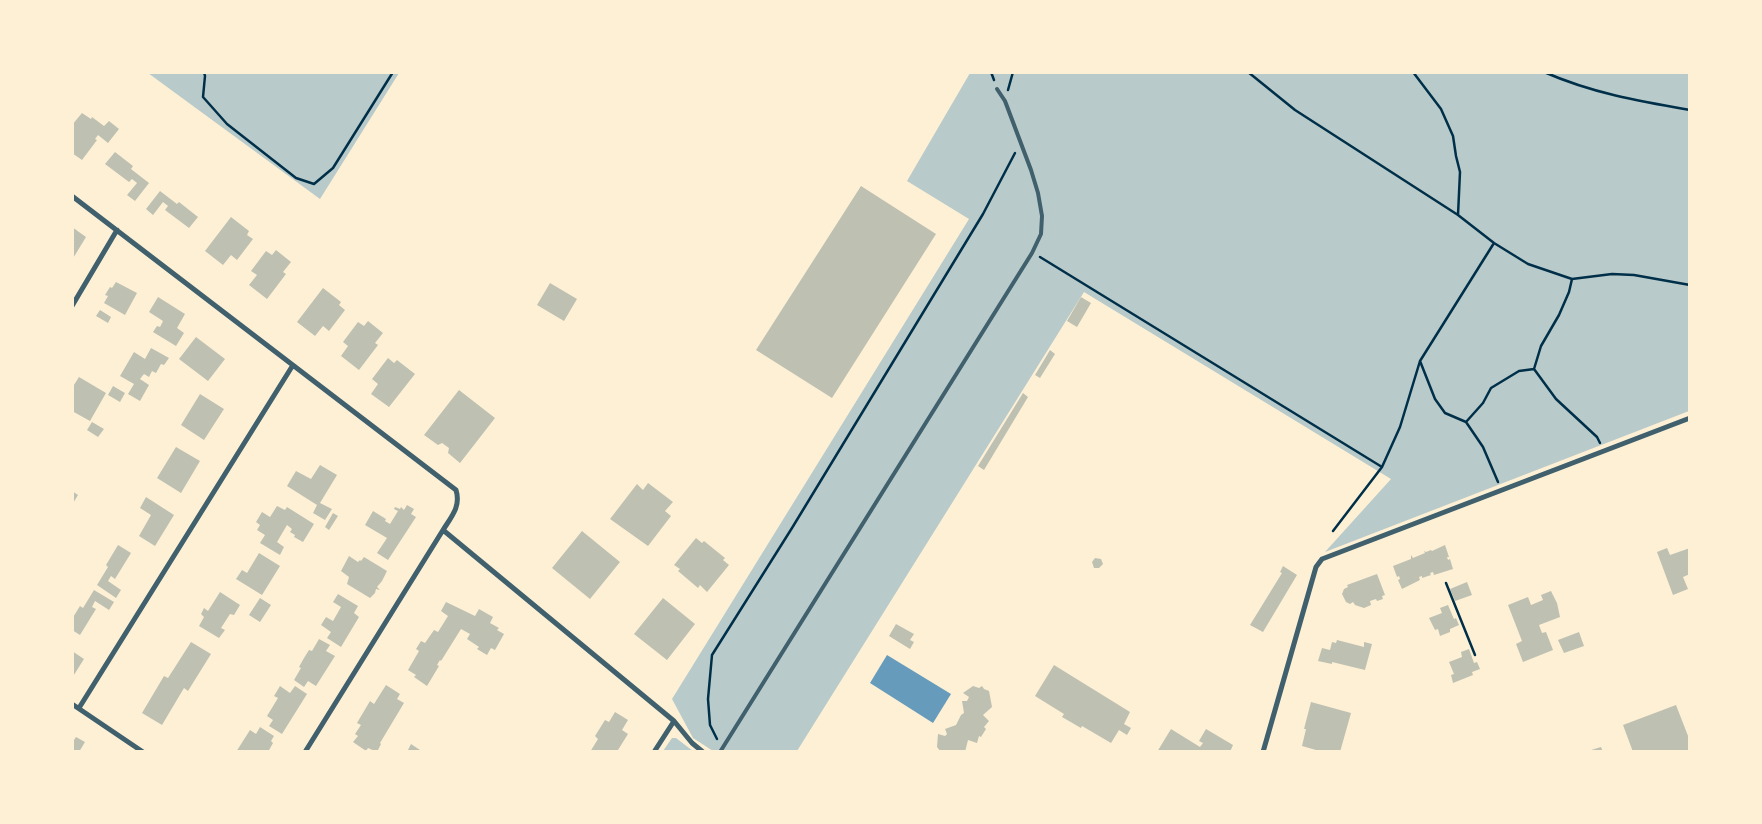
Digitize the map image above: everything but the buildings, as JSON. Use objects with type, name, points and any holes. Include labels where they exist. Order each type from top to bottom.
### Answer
[{"type":"street","points":[[72,196],[456,490],[458,507],[305,752]]},
{"type":"street","points":[[72,306],[117,230]]},
{"type":"street","points":[[79,708],[293,365]]},
{"type":"street","points":[[1262,752],[1316,567],[1322,559],[1690,418]]},
{"type":"street","points":[[443,530],[674,721],[692,743],[703,752]]},
{"type":"street","points":[[72,704],[143,752]]},
{"type":"street","points":[[654,752],[674,721]]},
{"type":"lane","points":[[721,750],[1032,253],[1041,234],[1042,216],[1038,193],[1005,101],[997,88]]},
{"type":"path","points":[[204,72],[203,97],[227,124],[296,178],[314,184],[333,168],[393,72]]},
{"type":"path","points":[[1005,101],[1013,72]]},
{"type":"path","points":[[1248,72],[1295,110],[1458,215],[1528,264],[1572,279],[1612,274],[1634,275],[1690,285]]},
{"type":"path","points":[[1413,72],[1441,108],[1453,136],[1460,172],[1458,215]]},
{"type":"path","points":[[1544,72],[1593,91],[1690,110]]},
{"type":"path","points":[[721,750],[710,725],[708,699],[712,655],[792,528],[983,214],[1021,143]]},
{"type":"path","points":[[1333,531],[1382,468],[1400,427],[1420,361],[1494,242]]},
{"type":"path","points":[[1032,253],[1382,468]]},
{"type":"path","points":[[1534,369],[1541,346],[1559,315],[1569,292],[1572,279]]},
{"type":"path","points":[[1420,361],[1435,400],[1445,414],[1466,422],[1483,447],[1502,490]]},
{"type":"path","points":[[1466,422],[1483,403],[1491,388],[1519,371],[1534,369]]},
{"type":"path","points":[[1534,369],[1556,399],[1597,437],[1603,450]]},
{"type":"path","points":[[1446,583],[1475,654]]},
{"type":"shaded area","points":[[148,73],[399,73],[320,199]]},
{"type":"shaded area","points":[[970,73],[1689,73],[1689,411],[1325,552],[1391,479],[1084,292],[797,751],[713,751],[693,738],[672,699],[969,219],[907,181]]},
{"type":"shaded area","points":[[672,738],[676,738],[693,751],[663,751]]},
{"type":"water","points":[[887,655],[951,694],[933,723],[870,683]]}]
